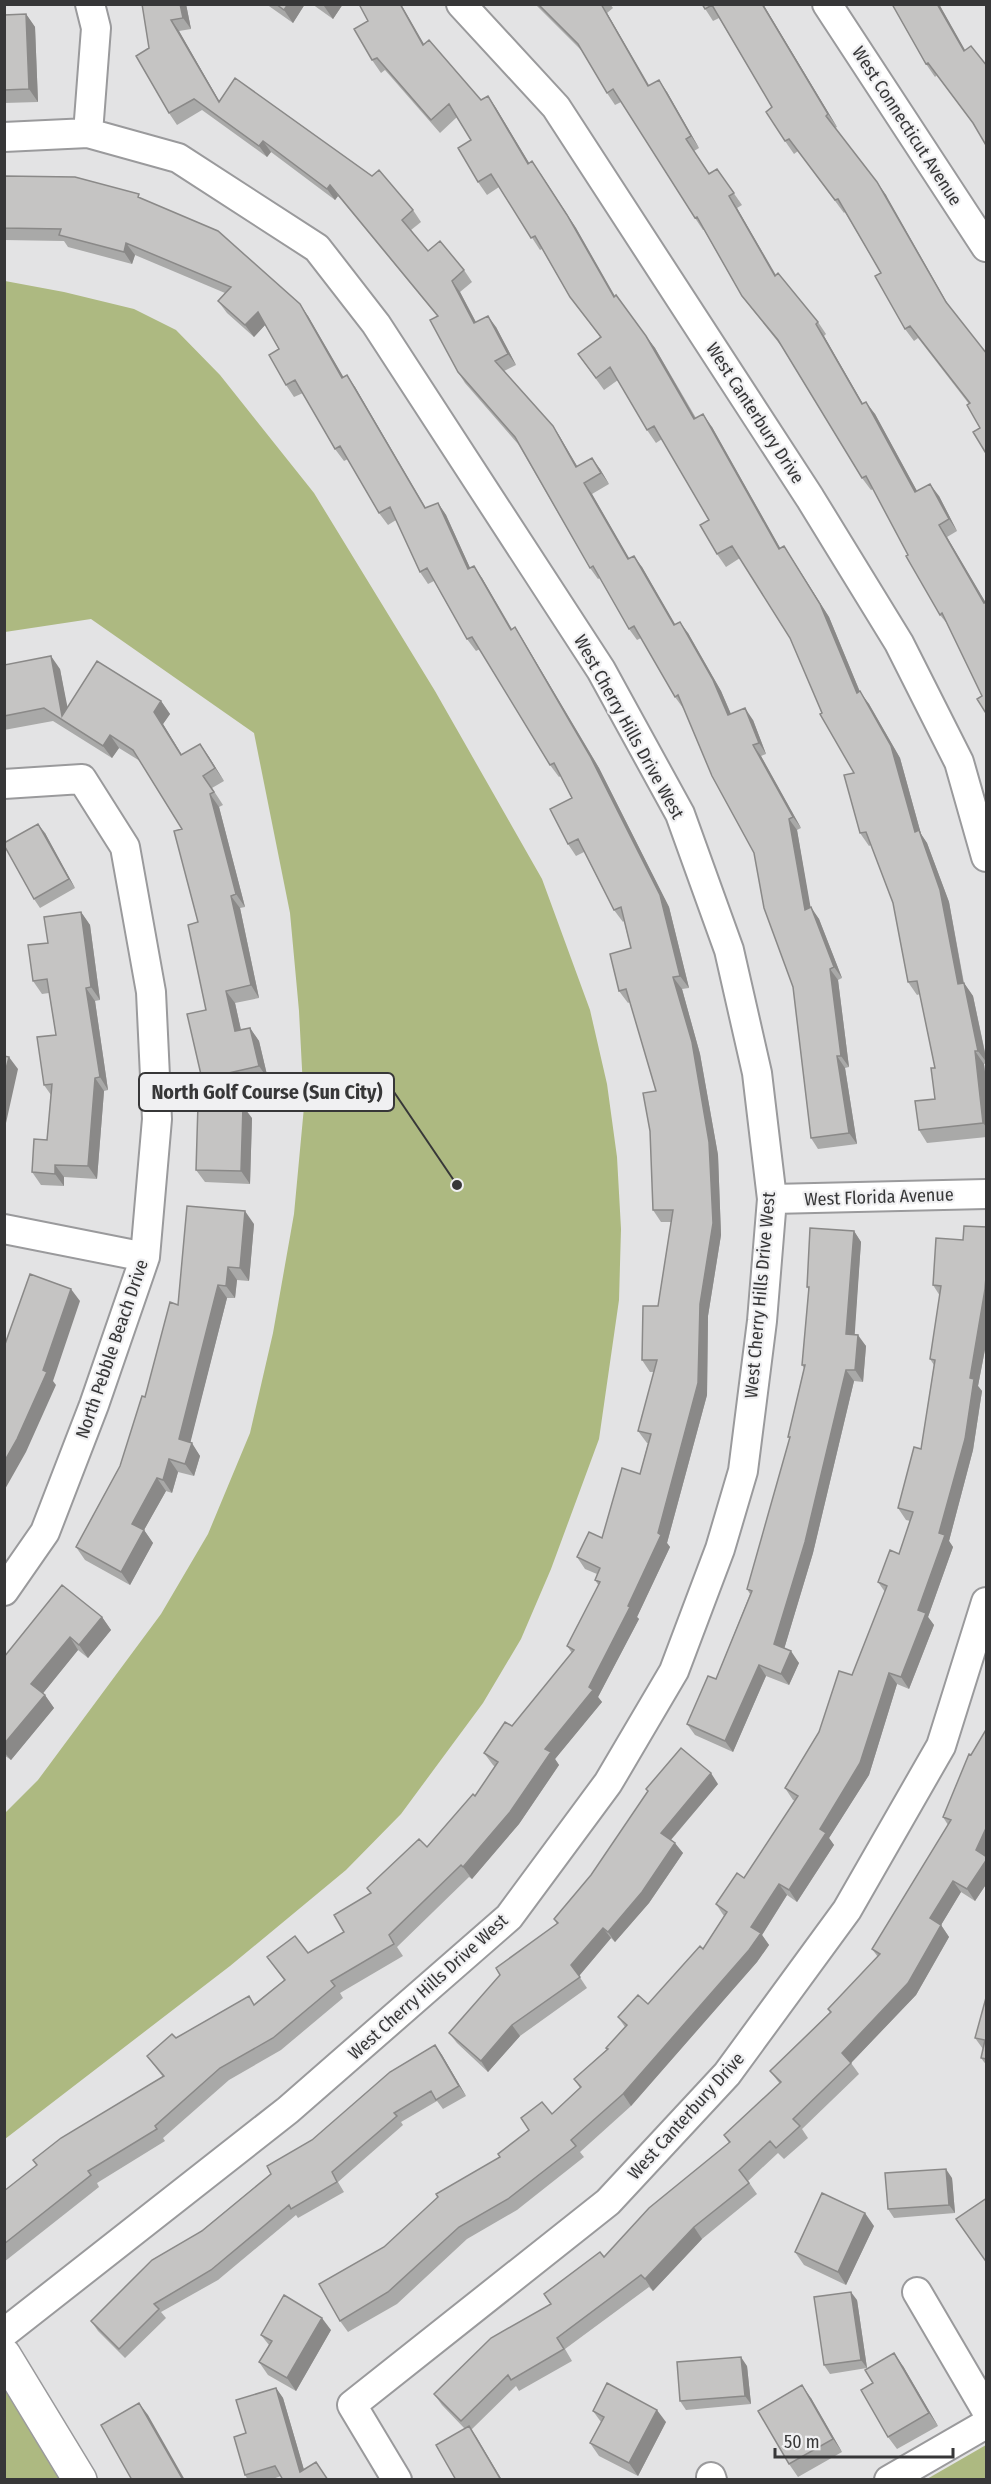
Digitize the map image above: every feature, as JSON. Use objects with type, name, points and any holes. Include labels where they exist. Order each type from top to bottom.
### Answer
[{"type":"street","points":[[88,133],[96,28],[90,4]]},
{"type":"street","name":"West Canterbury Drive","points":[[461,4],[556,107],[810,498],[888,623],[959,762],[987,857]]},
{"type":"street","name":"West Connecticut Avenue","points":[[827,4],[987,247]]},
{"type":"street","name":"West Cherry Hills Drive West","points":[[4,137],[88,133],[178,158],[317,248],[376,324],[601,670],[680,814],[729,950],[757,1074],[772,1199],[762,1321],[743,1471],[720,1549],[674,1671],[608,1783],[509,1917],[288,2110],[4,2333]]},
{"type":"street","name":"North Pebble Beach Drive","points":[[4,784],[82,779],[125,847],[151,992],[157,1119],[145,1257],[94,1405],[45,1532],[4,1591]]},
{"type":"street","name":"West Florida Avenue","points":[[772,1199],[987,1194]]},
{"type":"street","points":[[4,1229],[145,1257]]},
{"type":"street","name":"West Canterbury Drive","points":[[397,2480],[352,2405],[608,2202],[727,2074],[847,1910],[941,1746],[987,1602]]},
{"type":"street","points":[[917,2292],[987,2410]]},
{"type":"street","points":[[4,2355],[80,2480]]},
{"type":"street","points":[[889,2480],[987,2424]]},
{"type":"green space","points":[[5,281],[134,309],[176,330],[220,375],[314,493],[435,691],[542,879],[590,1010],[607,1084],[617,1157],[621,1229],[619,1300],[599,1439],[551,1569],[521,1639],[483,1703],[401,1814],[346,1870],[230,1966],[5,2139],[5,1813],[38,1780],[161,1614],[208,1534],[250,1433],[273,1333],[294,1214],[304,1107],[299,1011],[290,913],[254,733],[91,619],[5,632]]},
{"type":"green space","points":[[5,2385],[63,2479],[5,2479]]},
{"type":"green space","points":[[986,2445],[986,2479],[927,2479]]},
{"type":"building","points":[[142,4],[180,4],[183,18],[171,20],[219,102],[235,78],[372,176],[379,170],[413,210],[402,220],[428,251],[440,241],[464,270],[452,281],[474,323],[488,316],[508,354],[495,361],[553,426],[576,467],[592,458],[601,473],[584,483],[628,559],[634,556],[674,625],[680,622],[713,680],[728,715],[745,708],[759,743],[753,745],[793,817],[789,819],[805,910],[811,907],[834,967],[830,969],[841,1056],[837,1056],[849,1133],[811,1138],[793,987],[764,908],[754,853],[712,776],[678,695],[675,697],[634,626],[629,629],[593,566],[590,568],[515,437],[458,372],[430,320],[438,316],[330,185],[327,189],[263,141],[259,146],[194,99],[169,113],[136,56],[149,48]]},
{"type":"building","points":[[276,4],[288,4],[284,10]]},
{"type":"building","points":[[359,4],[400,4],[423,45],[429,40],[481,100],[488,96],[528,164],[532,161],[567,215],[614,297],[616,295],[646,336],[694,419],[703,414],[779,549],[784,546],[820,604],[857,693],[860,691],[891,746],[915,832],[919,830],[940,890],[958,984],[964,983],[978,1051],[975,1051],[983,1123],[919,1130],[915,1101],[935,1099],[931,1068],[935,1068],[917,981],[908,982],[893,903],[866,832],[860,833],[844,775],[854,773],[820,714],[822,713],[790,638],[732,546],[717,554],[700,525],[709,520],[654,426],[647,430],[610,367],[596,378],[578,354],[601,337],[570,297],[535,236],[531,238],[491,174],[478,182],[458,148],[471,140],[449,104],[431,120],[377,58],[372,60],[354,29],[368,21]]},
{"type":"building","points":[[538,4],[601,4],[648,86],[659,80],[691,136],[686,139],[709,174],[717,169],[734,193],[729,196],[775,276],[778,273],[818,322],[816,324],[862,404],[866,402],[915,492],[930,484],[949,519],[939,525],[984,603],[987,602],[987,715],[977,699],[982,696],[942,613],[940,615],[906,556],[908,555],[866,476],[862,478],[778,340],[742,296],[697,217],[695,218],[613,89],[607,93],[578,44]]},
{"type":"building","points":[[702,4],[762,4],[828,114],[826,116],[877,182],[946,302],[987,354],[987,455],[973,432],[980,428],[967,405],[970,403],[910,326],[905,329],[875,276],[881,273],[838,199],[835,200],[789,139],[785,141],[766,112],[772,107],[712,5],[705,9]]},
{"type":"building","points":[[892,4],[937,4],[964,51],[971,46],[987,66],[987,147],[973,123],[928,63],[926,64]]},
{"type":"building","points":[[26,14],[29,89],[4,90],[4,15]]},
{"type":"building","points":[[4,176],[75,177],[139,194],[138,197],[218,231],[300,304],[342,378],[347,375],[425,508],[438,503],[468,569],[474,566],[511,630],[515,627],[590,756],[660,895],[680,976],[673,977],[692,1042],[709,1142],[713,1223],[700,1304],[698,1383],[658,1533],[661,1535],[628,1606],[630,1607],[589,1687],[593,1690],[545,1749],[551,1752],[510,1812],[463,1867],[461,1865],[389,1935],[394,1944],[331,1981],[335,1986],[273,2038],[220,2068],[155,2126],[157,2129],[88,2171],[91,2175],[4,2244],[4,2191],[37,2165],[33,2160],[61,2138],[164,2076],[147,2056],[172,2034],[176,2038],[249,1996],[254,2005],[285,1980],[267,1957],[295,1936],[308,1953],[344,1932],[334,1915],[371,1893],[367,1888],[419,1839],[427,1847],[473,1794],[475,1796],[498,1762],[484,1753],[505,1722],[512,1726],[574,1650],[567,1646],[600,1582],[595,1580],[600,1568],[577,1557],[589,1532],[602,1538],[622,1468],[640,1474],[651,1434],[638,1431],[657,1360],[642,1360],[643,1306],[658,1306],[673,1210],[653,1210],[650,1131],[643,1093],[656,1091],[626,989],[619,991],[610,954],[631,948],[621,907],[614,910],[578,839],[568,844],[550,809],[572,798],[554,763],[550,765],[472,637],[467,639],[427,568],[420,572],[390,507],[379,513],[340,446],[335,449],[295,380],[286,385],[269,355],[279,349],[258,312],[245,325],[218,301],[231,287],[126,243],[124,252],[59,235],[61,229],[4,228]]},
{"type":"building","points":[[51,656],[62,716],[97,661],[161,701],[154,712],[181,755],[200,744],[215,768],[203,776],[214,792],[210,794],[236,894],[231,896],[251,985],[226,991],[235,1031],[250,1028],[259,1066],[202,1079],[187,1014],[206,1010],[188,925],[198,922],[174,831],[182,829],[133,750],[110,735],[103,746],[44,708],[4,716],[4,665]]},
{"type":"building","points":[[38,824],[69,879],[34,899],[4,843]]},
{"type":"building","points":[[81,912],[91,987],[86,988],[100,1077],[95,1078],[88,1166],[55,1165],[55,1174],[32,1172],[34,1139],[47,1140],[52,1084],[44,1085],[37,1037],[56,1035],[47,979],[33,981],[28,945],[48,943],[44,917]]},
{"type":"building","points":[[4,1056],[9,1057],[4,1077]]},
{"type":"building","points":[[198,1104],[243,1106],[241,1171],[196,1170]]},
{"type":"building","points":[[187,1206],[245,1211],[240,1268],[228,1267],[226,1286],[218,1285],[179,1439],[192,1443],[185,1464],[169,1459],[163,1480],[157,1478],[132,1524],[144,1530],[121,1572],[76,1547],[120,1466],[142,1396],[145,1397],[170,1302],[178,1305]]},
{"type":"building","points":[[964,1226],[987,1227],[987,1264],[970,1378],[974,1379],[965,1439],[939,1533],[945,1535],[918,1610],[926,1613],[901,1677],[889,1673],[860,1763],[820,1829],[826,1833],[789,1890],[779,1884],[751,1927],[761,1933],[749,1950],[623,2094],[571,2140],[576,2146],[508,2199],[459,2227],[388,2292],[340,2321],[319,2284],[384,2247],[438,2197],[436,2194],[500,2157],[498,2154],[529,2130],[521,2118],[542,2102],[552,2114],[581,2087],[574,2079],[608,2049],[606,2048],[627,2025],[618,2017],[638,1995],[648,2004],[700,1946],[703,1949],[727,1912],[716,1904],[737,1873],[744,1878],[798,1796],[785,1788],[819,1732],[839,1671],[852,1675],[887,1586],[878,1582],[890,1550],[899,1554],[913,1512],[898,1508],[914,1447],[921,1449],[935,1360],[930,1359],[941,1286],[933,1285],[936,1238],[963,1240]]},
{"type":"building","points":[[810,1228],[854,1231],[846,1334],[858,1335],[855,1370],[846,1370],[805,1542],[774,1644],[791,1651],[781,1674],[759,1665],[725,1741],[687,1724],[708,1676],[716,1679],[752,1591],[747,1589],[790,1437],[788,1437],[805,1365],[802,1365],[809,1287],[807,1287]]},
{"type":"building","points":[[30,1274],[71,1289],[43,1370],[47,1372],[17,1439],[4,1462],[4,1347]]},
{"type":"building","points":[[62,1585],[102,1617],[79,1645],[70,1637],[31,1684],[45,1695],[4,1744],[4,1657]]},
{"type":"building","points":[[987,1728],[987,1826],[976,1850],[987,1859],[967,1889],[953,1881],[930,1918],[941,1925],[908,1983],[842,2053],[851,2063],[793,2119],[800,2126],[776,2148],[770,2141],[739,2170],[749,2183],[694,2227],[645,2279],[641,2275],[557,2338],[564,2349],[511,2380],[508,2375],[461,2421],[434,2394],[491,2338],[551,2304],[544,2294],[600,2252],[604,2257],[649,2208],[730,2142],[724,2135],[781,2082],[770,2071],[831,2012],[828,2009],[880,1954],[872,1949],[951,1820],[943,1817],[969,1754],[971,1755]]},
{"type":"building","points":[[681,1748],[711,1773],[661,1833],[675,1843],[642,1892],[608,1932],[603,1928],[571,1965],[580,1977],[512,2025],[481,2061],[449,2033],[500,1975],[496,1968],[558,1923],[554,1919],[591,1875],[648,1791],[646,1789]]},
{"type":"building","points":[[987,1994],[987,2059],[981,2058],[985,2040],[975,2038]]},
{"type":"building","points":[[435,2045],[459,2086],[436,2100],[431,2091],[394,2113],[397,2116],[332,2172],[337,2182],[291,2209],[289,2205],[211,2270],[154,2304],[159,2309],[119,2349],[91,2321],[152,2260],[202,2231],[271,2174],[267,2166],[312,2140],[390,2072]]},
{"type":"building","points":[[946,2169],[949,2205],[888,2209],[885,2173]]},
{"type":"building","points":[[822,2193],[865,2213],[838,2272],[795,2252]]},
{"type":"building","points":[[987,2198],[987,2263],[956,2219]]},
{"type":"building","points":[[851,2292],[861,2360],[824,2365],[814,2297]]},
{"type":"building","points":[[284,2295],[322,2318],[287,2378],[259,2362],[272,2341],[261,2335]]},
{"type":"building","points":[[894,2353],[929,2413],[888,2437],[861,2390],[873,2383],[865,2370]]},
{"type":"building","points":[[741,2357],[745,2396],[680,2401],[677,2362]]},
{"type":"building","points":[[607,2383],[657,2410],[629,2463],[590,2443],[604,2417],[593,2411]]},
{"type":"building","points":[[802,2385],[833,2439],[789,2464],[758,2411]]},
{"type":"building","points":[[276,2388],[300,2472],[316,2462],[328,2480],[283,2480],[275,2466],[245,2475],[234,2437],[246,2433],[236,2400]]},
{"type":"building","points":[[139,2403],[183,2480],[132,2480],[101,2425]]},
{"type":"building","points":[[469,2426],[501,2480],[456,2480],[436,2445]]},
{"type":"place","name":"North Golf Course (Sun City)","points":[[457,1185]]}]
